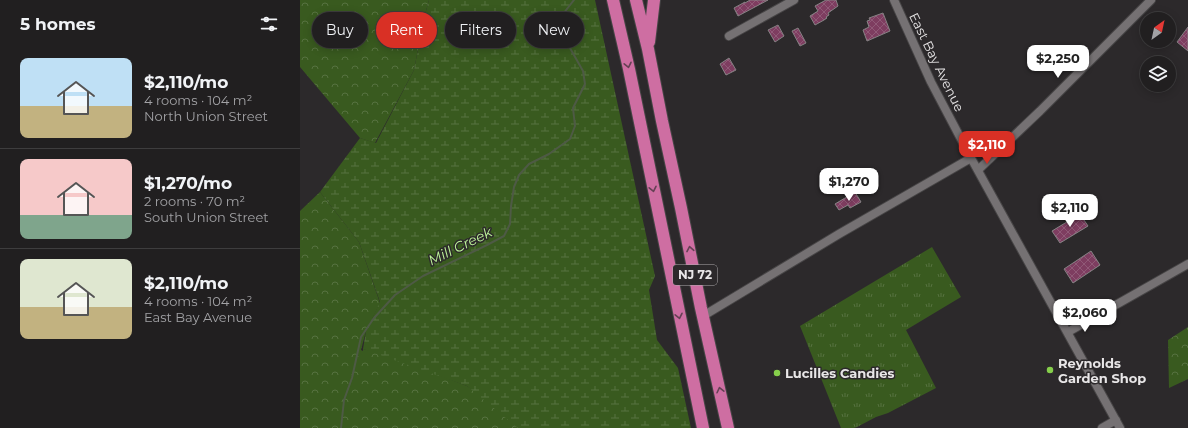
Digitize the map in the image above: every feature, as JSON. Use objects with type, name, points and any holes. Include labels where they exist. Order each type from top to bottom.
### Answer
[{"type":"highway","name":"NJ 72","points":[[613,0],[703,428]]},
{"type":"highway","name":"NJ 72","points":[[636,0],[648,49],[662,121],[682,208],[703,316],[728,428]]},
{"type":"highway","points":[[648,49],[654,0]]},
{"type":"street","points":[[729,36],[794,0]]},
{"type":"street","name":"East Bay Avenue","points":[[894,0],[931,82],[971,158],[1118,424]]},
{"type":"street","points":[[978,170],[1040,111],[1151,0]]},
{"type":"street","points":[[703,316],[839,234],[971,158]]},
{"type":"street","points":[[1068,332],[1188,264]]},
{"type":"street","points":[[1102,428],[1118,424]]},
{"type":"green space","points":[[300,0],[429,0],[426,12],[376,12],[376,48],[418,48],[414,70],[375,143],[360,138],[300,67]]},
{"type":"green space","points":[[429,0],[595,0],[655,276],[649,290],[657,340],[678,368],[691,428],[518,428],[467,386],[363,349],[366,331],[380,302],[359,242],[320,192],[360,138],[376,143],[414,70],[418,48],[437,48],[437,12],[426,12]]},
{"type":"green space","points":[[320,192],[359,242],[380,303],[366,331],[361,350],[363,351],[363,349],[387,355],[467,386],[530,428],[300,428],[300,211]]},
{"type":"green space","points":[[932,247],[961,297],[906,330],[936,388],[857,427],[841,428],[800,326]]},
{"type":"green space","points":[[1188,327],[1188,379],[1169,388],[1168,340]]},
{"type":"building","points":[[750,0],[768,0],[738,16],[734,8]]},
{"type":"building","points":[[826,0],[836,0],[838,6],[828,13],[829,15],[826,17],[827,18],[815,25],[810,16],[818,11],[815,6]]},
{"type":"building","points":[[883,13],[890,31],[867,41],[863,30],[869,27],[867,21],[870,20],[869,18]]},
{"type":"building","points":[[778,25],[784,36],[775,42],[768,30]]},
{"type":"building","points":[[1188,27],[1188,51],[1177,42]]},
{"type":"building","points":[[798,28],[806,43],[800,46],[792,31]]},
{"type":"building","points":[[729,58],[736,70],[726,75],[720,64]]},
{"type":"building","points":[[855,192],[861,202],[850,208],[848,205],[839,210],[835,204]]},
{"type":"building","points":[[1080,214],[1088,226],[1060,243],[1052,231]]},
{"type":"building","points":[[1091,251],[1100,265],[1073,283],[1064,269]]},
{"type":"waterway","name":"Mill Creek","points":[[341,428],[344,400],[352,378],[361,337],[374,318],[395,295],[423,276],[504,236],[510,224],[514,187],[519,175],[529,164],[549,154],[570,139],[575,126],[573,108],[585,84],[583,71],[566,41],[559,24],[563,14],[574,0]]},
{"type":"place","name":"Reynolds Garden Shop","points":[[1050,370]]},
{"type":"place","name":"Lucilles Candies","points":[[777,373]]}]
